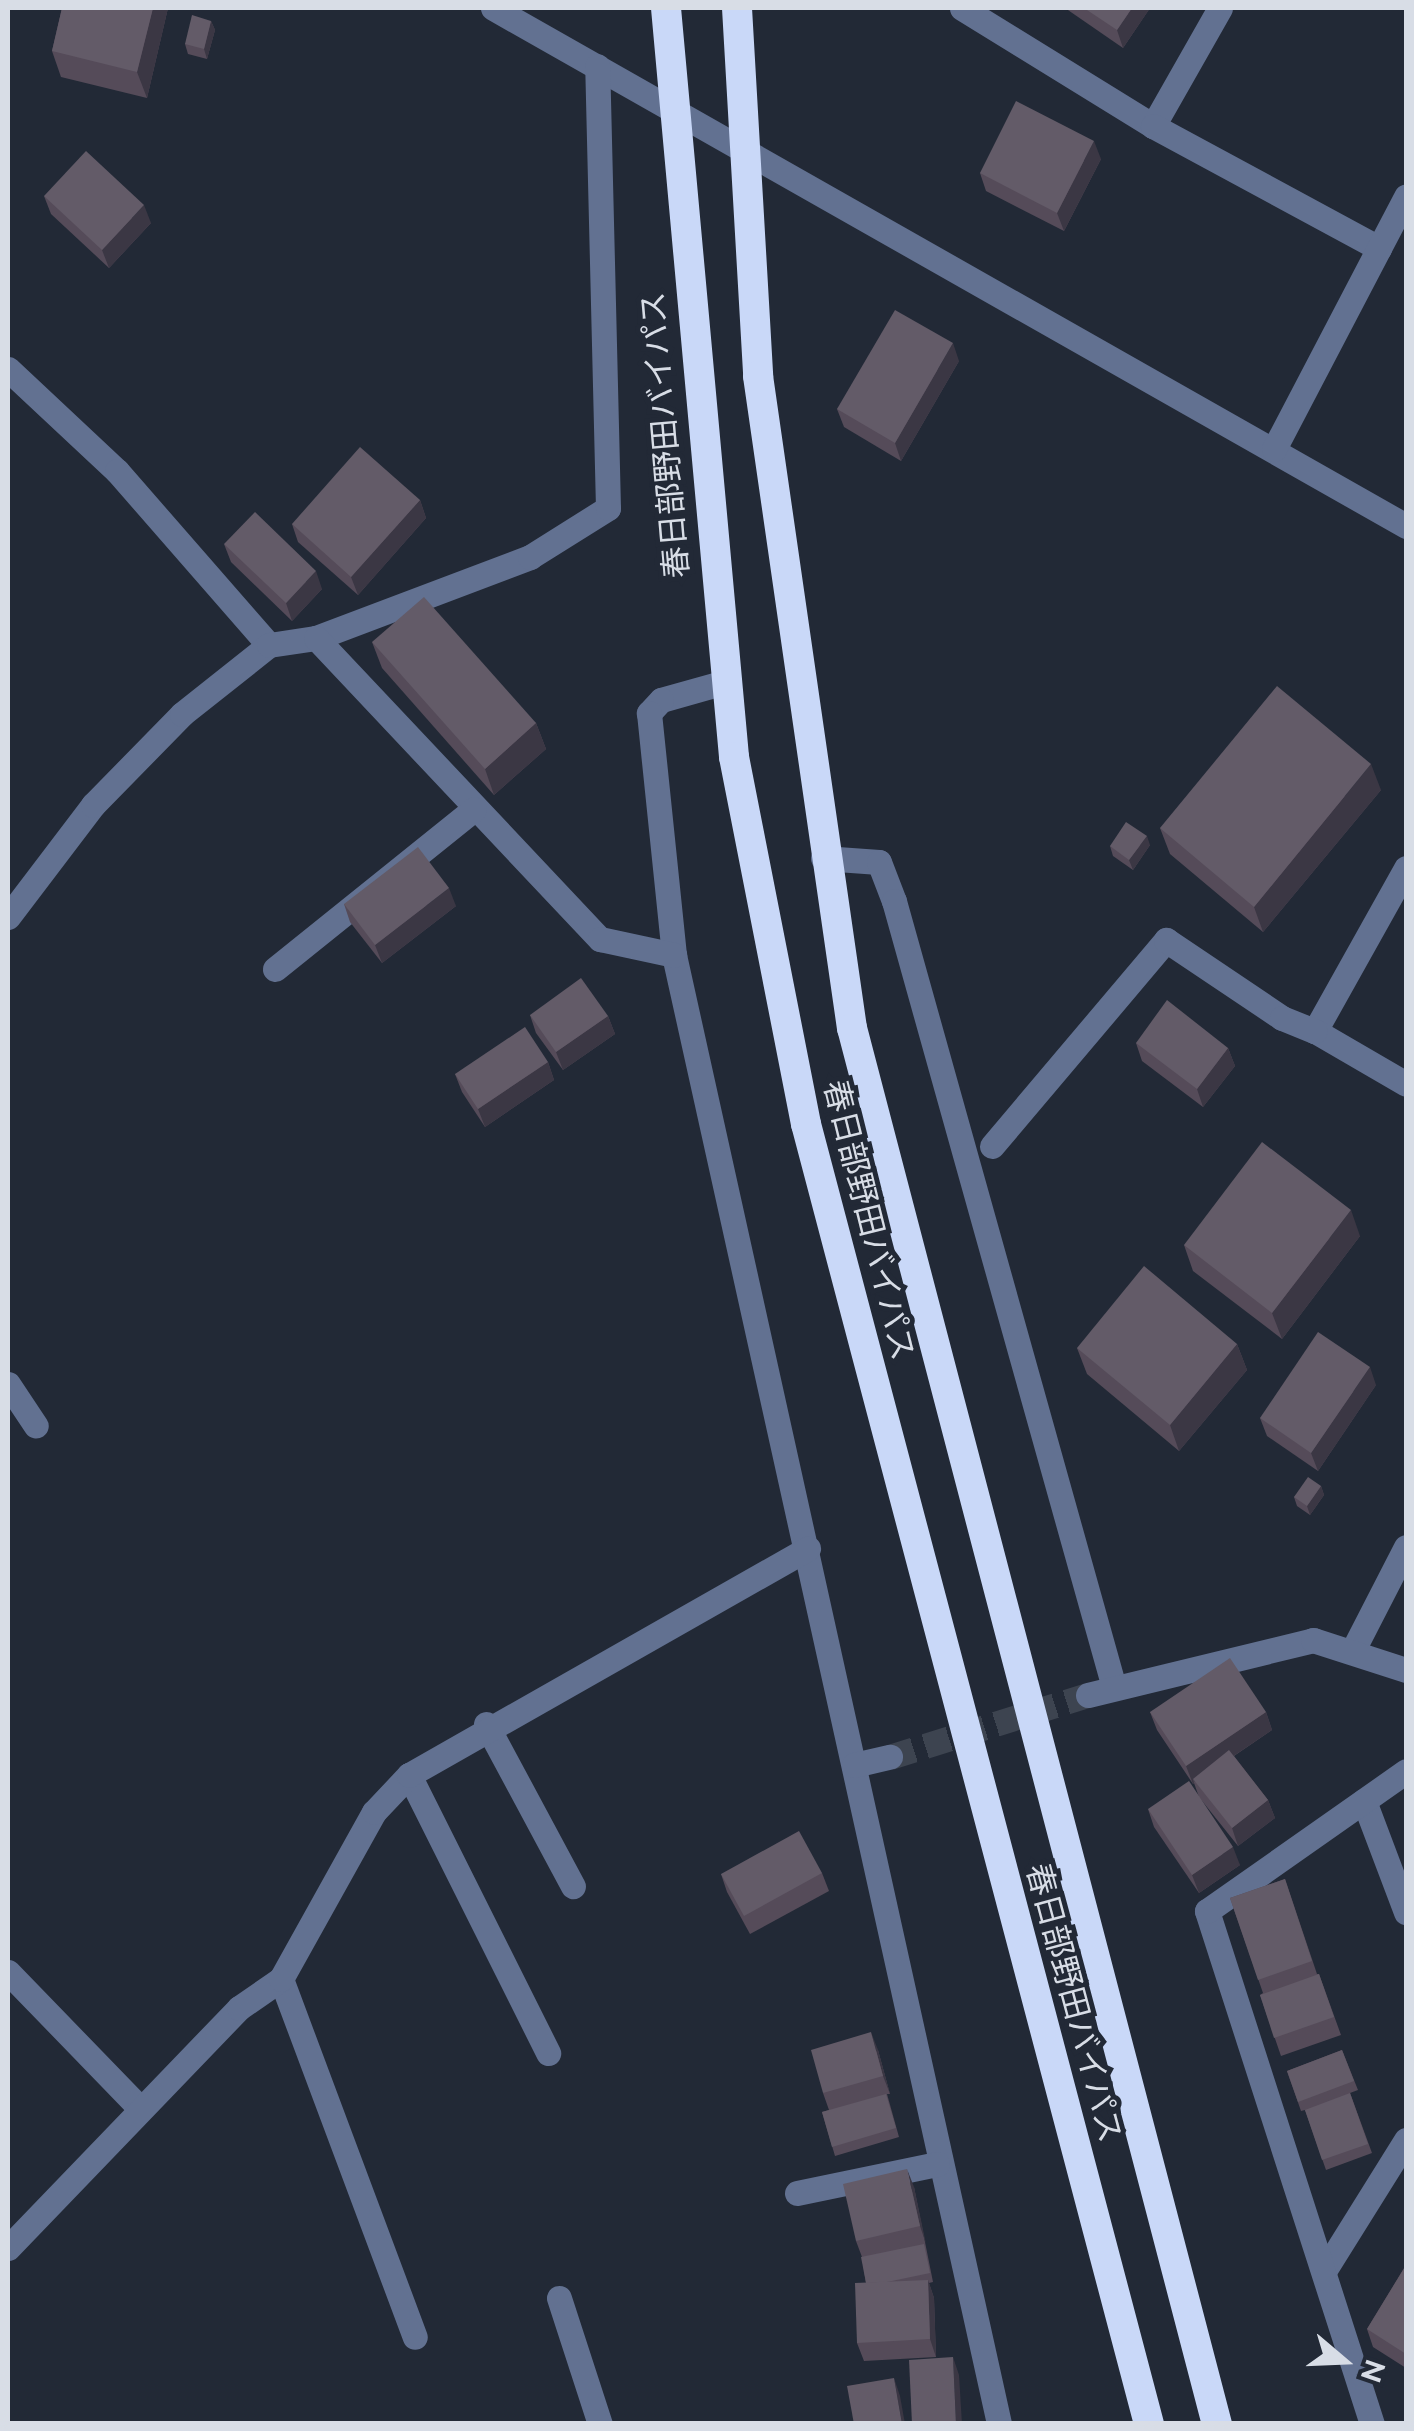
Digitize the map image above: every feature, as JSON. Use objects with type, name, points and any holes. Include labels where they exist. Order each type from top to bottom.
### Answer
[{"type":"highway","name":"春日部野田バイパス","points":[[666,8],[670,110],[724,682],[806,1124],[1149,2424]]},
{"type":"highway","name":"春日部野田バイパス","points":[[737,8],[758,376],[823,858],[891,1200],[1217,2424]]},
{"type":"street","points":[[493,8],[1406,526]]},
{"type":"street","points":[[962,8],[1154,126],[1379,248]]},
{"type":"street","points":[[1154,126],[1220,8]]},
{"type":"street","points":[[8,917],[93,805],[182,714],[269,646],[316,638],[530,557],[608,508],[597,66]]},
{"type":"street","points":[[1274,449],[1406,196]]},
{"type":"street","points":[[8,368],[105,458],[269,646]]},
{"type":"street","points":[[316,638],[600,939],[674,955]]},
{"type":"street","points":[[724,682],[660,700],[649,713],[674,955],[808,1548],[936,2164],[999,2424]]},
{"type":"street","points":[[276,969],[474,809]]},
{"type":"street","points":[[823,858],[879,862],[921,977],[1113,1684]]},
{"type":"street","points":[[1315,1031],[1406,868]]},
{"type":"street","points":[[992,1146],[1166,940],[1282,1018],[1315,1031],[1406,1084]]},
{"type":"street","points":[[8,1384],[36,1426]]},
{"type":"street","points":[[1352,1652],[1406,1547]]},
{"type":"street","points":[[8,2248],[140,2108],[280,1979],[374,1812],[410,1775],[486,1724],[808,1548]]},
{"type":"street","points":[[1088,1694],[1113,1684],[1313,1640],[1406,1670]]},
{"type":"street","points":[[486,1724],[572,1886]]},
{"type":"street","points":[[854,1765],[890,1757]]},
{"type":"street","points":[[1372,2424],[1326,2268],[1206,1911],[1406,1770]]},
{"type":"street","points":[[410,1775],[548,2054]]},
{"type":"street","points":[[1364,1801],[1406,1912]]},
{"type":"street","points":[[8,1972],[140,2108]]},
{"type":"street","points":[[280,1979],[415,2337]]},
{"type":"street","points":[[1326,2268],[1406,2140]]},
{"type":"street","points":[[797,2193],[936,2164]]},
{"type":"street","points":[[559,2298],[600,2424]]},
{"type":"building","points":[[62,8],[153,8],[137,72],[52,51]]},
{"type":"building","points":[[1084,8],[1132,8],[1117,30]]},
{"type":"building","points":[[192,15],[211,21],[204,49],[185,44]]},
{"type":"building","points":[[1016,101],[1094,141],[1057,213],[980,173]]},
{"type":"building","points":[[86,151],[144,205],[102,250],[44,196]]},
{"type":"building","points":[[895,310],[953,343],[895,443],[837,409]]},
{"type":"building","points":[[360,447],[420,500],[351,577],[292,524]]},
{"type":"building","points":[[255,512],[316,571],[286,603],[224,544]]},
{"type":"building","points":[[424,597],[536,723],[485,769],[372,642]]},
{"type":"building","points":[[1277,686],[1371,764],[1254,907],[1160,828]]},
{"type":"building","points":[[1126,822],[1147,836],[1129,860],[1110,846]]},
{"type":"building","points":[[418,847],[449,888],[375,945],[344,904]]},
{"type":"building","points":[[581,978],[608,1016],[556,1052],[530,1015]]},
{"type":"building","points":[[1167,1000],[1228,1048],[1197,1089],[1136,1043]]},
{"type":"building","points":[[525,1027],[548,1062],[478,1109],[455,1074]]},
{"type":"building","points":[[1262,1142],[1351,1210],[1272,1313],[1184,1245]]},
{"type":"building","points":[[1144,1266],[1237,1344],[1170,1425],[1077,1348]]},
{"type":"building","points":[[1318,1332],[1370,1367],[1311,1453],[1260,1418]]},
{"type":"building","points":[[1308,1477],[1321,1486],[1307,1506],[1294,1497]]},
{"type":"building","points":[[1230,1658],[1266,1712],[1186,1766],[1150,1712]]},
{"type":"building","points":[[1229,1750],[1268,1800],[1232,1828],[1193,1779]]},
{"type":"building","points":[[1189,1781],[1233,1847],[1192,1875],[1148,1809]]},
{"type":"building","points":[[799,1831],[822,1873],[744,1916],[721,1874]]},
{"type":"building","points":[[1285,1879],[1312,1961],[1258,1980],[1230,1898]]},
{"type":"building","points":[[1319,1974],[1334,2017],[1274,2038],[1260,1995]]},
{"type":"building","points":[[871,2032],[883,2076],[823,2093],[811,2050]]},
{"type":"building","points":[[1342,2050],[1354,2081],[1298,2102],[1287,2071]]},
{"type":"building","points":[[1350,2093],[1368,2144],[1322,2160],[1305,2110]]},
{"type":"building","points":[[886,2094],[896,2128],[832,2147],[822,2112]]},
{"type":"building","points":[[907,2169],[920,2226],[856,2241],[843,2184]]},
{"type":"building","points":[[924,2244],[930,2273],[866,2283],[861,2257]]},
{"type":"building","points":[[1406,2265],[1406,2354],[1367,2329]]},
{"type":"building","points":[[928,2280],[930,2339],[857,2343],[855,2283]]},
{"type":"building","points":[[953,2357],[956,2424],[912,2424],[909,2360]]},
{"type":"building","points":[[894,2378],[902,2424],[854,2424],[847,2386]]},
{"type":"tunnel","points":[[890,1757],[1088,1695]]}]
